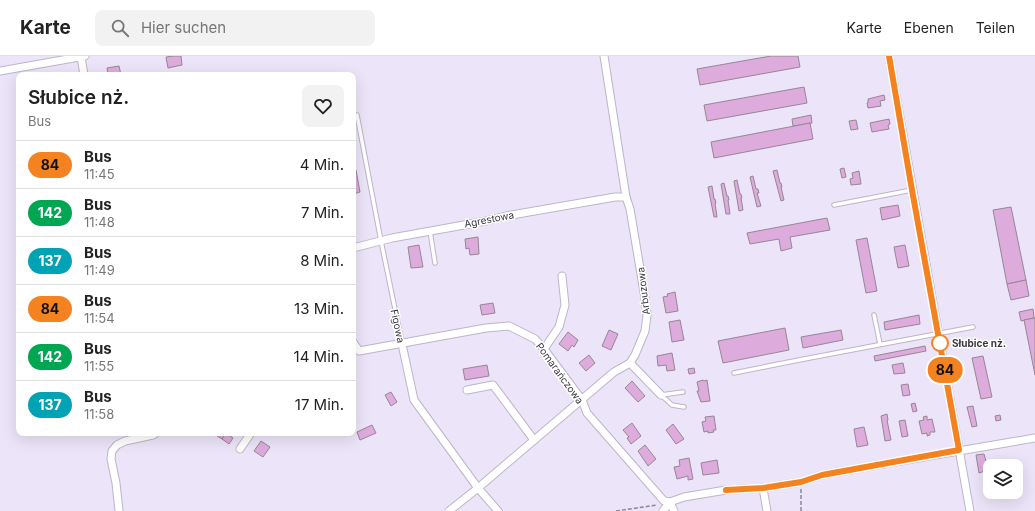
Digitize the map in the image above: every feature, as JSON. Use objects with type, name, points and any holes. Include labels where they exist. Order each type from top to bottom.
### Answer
[{"type":"street","points":[[0,71],[83,56],[84,72]]},
{"type":"street","name":"Arbuzowa","points":[[604,56],[626,196],[630,209],[646,298],[647,315],[645,332],[630,363]]},
{"type":"street","points":[[889,56],[970,511]]},
{"type":"street","name":"Agrestowa","points":[[356,247],[506,216],[626,196]]},
{"type":"street","points":[[544,349],[559,327],[565,305],[562,276]]},
{"type":"street","name":"Pomarańczowa","points":[[356,346],[359,351],[486,328],[509,326],[535,339],[582,400],[587,413],[667,501],[674,511]]},
{"type":"street","name":"Figowa","points":[[402,344],[414,400],[478,488],[498,511]]},
{"type":"street","points":[[448,511],[478,488],[614,372],[630,363],[661,395]]},
{"type":"street","points":[[467,390],[493,385],[534,440]]},
{"type":"street","points":[[119,511],[116,483],[111,459],[112,451],[125,441],[148,436]]},
{"type":"street","points":[[240,449],[249,436]]},
{"type":"street","points":[[663,511],[667,501],[684,497],[726,490],[763,488],[801,482],[822,475],[1035,438]]},
{"type":"street","points":[[763,488],[767,511]]},
{"type":"lane","name":"Figowa","points":[[356,115],[402,344]]},
{"type":"lane","points":[[834,205],[912,190]]},
{"type":"lane","points":[[430,231],[435,263]]},
{"type":"lane","points":[[874,315],[880,344]]},
{"type":"lane","points":[[734,373],[973,327]]},
{"type":"lane","points":[[661,395],[683,392]]},
{"type":"lane","points":[[661,395],[672,405],[684,407]]},
{"type":"path","points":[[801,482],[801,511]]},
{"type":"path","points":[[616,511],[660,504],[667,501]]},
{"type":"building","points":[[181,56],[182,65],[168,68],[166,57]]},
{"type":"building","points":[[771,56],[798,56],[800,67],[700,85],[697,69]]},
{"type":"building","points":[[119,66],[120,72],[108,72],[107,68]]},
{"type":"building","points":[[804,87],[807,103],[707,121],[704,105]]},
{"type":"building","points":[[884,95],[885,100],[880,101],[881,106],[868,108],[868,99]]},
{"type":"building","points":[[811,115],[812,123],[793,126],[792,119]]},
{"type":"building","points":[[889,119],[889,129],[872,132],[870,123]]},
{"type":"building","points":[[856,120],[858,129],[851,130],[849,121]]},
{"type":"building","points":[[810,123],[813,139],[714,158],[711,142]]},
{"type":"building","points":[[844,168],[846,177],[842,178],[840,169]]},
{"type":"building","points":[[356,170],[360,192],[356,193]]},
{"type":"building","points":[[777,170],[784,200],[781,201],[773,171]]},
{"type":"building","points":[[859,171],[861,184],[851,185],[850,179],[853,178],[852,173]]},
{"type":"building","points":[[753,176],[756,189],[758,189],[759,193],[757,193],[761,206],[757,207],[750,177]]},
{"type":"building","points":[[737,180],[742,198],[743,210],[739,211],[734,181]]},
{"type":"building","points":[[724,183],[729,200],[730,214],[726,214],[721,184]]},
{"type":"building","points":[[712,186],[716,203],[717,217],[714,217],[708,187]]},
{"type":"building","points":[[898,205],[900,216],[882,220],[880,208]]},
{"type":"building","points":[[1011,207],[1026,280],[1007,284],[993,210]]},
{"type":"building","points":[[827,218],[830,230],[790,237],[792,248],[781,251],[779,239],[750,244],[747,233]]},
{"type":"building","points":[[478,237],[479,254],[470,255],[469,248],[466,249],[465,239]]},
{"type":"building","points":[[867,238],[877,291],[866,293],[856,240]]},
{"type":"building","points":[[419,245],[423,267],[411,268],[408,247]]},
{"type":"building","points":[[905,245],[909,266],[898,268],[894,247]]},
{"type":"building","points":[[1026,280],[1029,296],[1011,300],[1007,284]]},
{"type":"building","points":[[675,292],[678,311],[666,313],[663,297],[668,296],[667,294]]},
{"type":"building","points":[[493,303],[495,313],[482,315],[480,305]]},
{"type":"building","points":[[1033,309],[1034,318],[1021,321],[1019,312]]},
{"type":"building","points":[[919,315],[920,324],[885,330],[884,322]]},
{"type":"building","points":[[1035,318],[1035,375],[1024,320]]},
{"type":"building","points":[[680,320],[684,340],[672,342],[669,322]]},
{"type":"building","points":[[785,328],[789,350],[723,363],[718,341]]},
{"type":"building","points":[[609,330],[618,334],[611,350],[602,346]]},
{"type":"building","points":[[841,330],[843,340],[803,348],[801,337]]},
{"type":"building","points":[[568,332],[578,340],[574,347],[572,345],[568,351],[559,344]]},
{"type":"building","points":[[925,346],[926,351],[875,361],[874,356]]},
{"type":"building","points":[[672,353],[675,370],[667,371],[666,365],[658,366],[657,356]]},
{"type":"building","points":[[589,355],[595,363],[586,371],[579,363]]},
{"type":"building","points":[[983,356],[992,397],[981,399],[972,358]]},
{"type":"building","points":[[903,363],[905,373],[894,374],[892,365]]},
{"type":"building","points":[[487,365],[489,376],[465,380],[463,369]]},
{"type":"building","points":[[694,368],[695,373],[689,374],[688,369]]},
{"type":"building","points":[[707,380],[710,401],[701,402],[697,391],[699,391],[697,382]]},
{"type":"building","points":[[632,381],[645,396],[638,402],[625,388]]},
{"type":"building","points":[[908,384],[910,395],[903,396],[901,385]]},
{"type":"building","points":[[391,392],[397,402],[391,406],[385,395]]},
{"type":"building","points":[[915,403],[917,411],[913,412],[911,404]]},
{"type":"building","points":[[973,406],[977,426],[972,427],[967,407]]},
{"type":"building","points":[[887,414],[891,440],[885,441],[881,416]]},
{"type":"building","points":[[1000,415],[1001,420],[996,421],[995,416]]},
{"type":"building","points":[[714,416],[716,430],[708,433],[708,431],[704,432],[702,422],[706,421],[705,417]]},
{"type":"building","points":[[927,416],[927,420],[932,419],[935,432],[930,432],[930,435],[927,436],[927,433],[922,434],[919,421],[924,420],[923,417]]},
{"type":"building","points":[[905,420],[908,436],[902,437],[899,421]]},
{"type":"building","points":[[632,423],[641,436],[631,444],[627,438],[629,437],[623,430]]},
{"type":"building","points":[[673,424],[684,439],[676,444],[666,430]]},
{"type":"building","points":[[372,425],[376,433],[360,440],[357,432]]},
{"type":"building","points":[[864,427],[868,445],[857,447],[854,429]]},
{"type":"building","points":[[217,436],[224,436],[222,439]]},
{"type":"building","points":[[224,436],[230,436],[233,438],[229,444],[222,439]]},
{"type":"building","points":[[261,441],[270,447],[263,457],[254,451]]},
{"type":"building","points":[[645,445],[656,459],[648,466],[638,451]]},
{"type":"building","points":[[984,454],[985,459],[983,459],[983,472],[979,473],[976,455]]},
{"type":"building","points":[[689,458],[693,479],[688,480],[688,476],[677,479],[674,467],[680,466],[679,460]]},
{"type":"building","points":[[717,460],[719,473],[703,475],[701,463]]},
{"type":"bus line","name":"84","points":[[726,490],[763,488],[801,482],[822,475],[959,450],[889,56]]},
{"type":"place","name":"Słubice nż.","points":[[940,343]]}]
